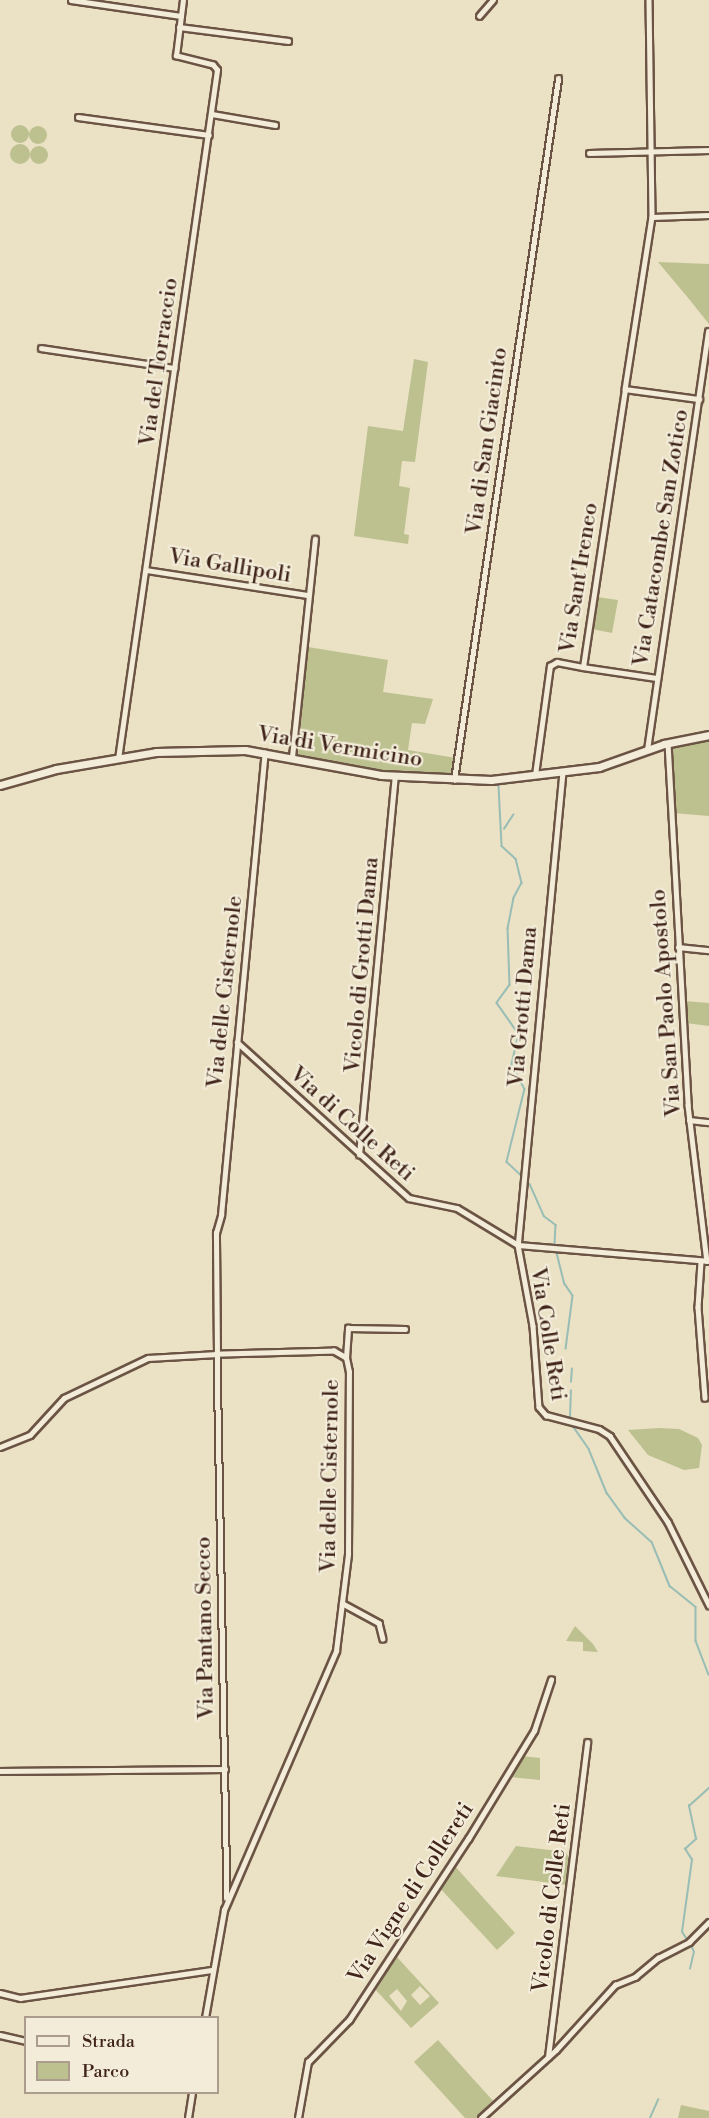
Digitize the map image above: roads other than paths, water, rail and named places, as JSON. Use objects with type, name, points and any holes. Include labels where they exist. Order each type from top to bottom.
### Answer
[{"type":"main road","name":"Via di Vermicino","points":[[0,785],[56,769],[167,752],[265,753],[394,777],[454,780],[535,775],[604,766],[668,742],[709,735]]},
{"type":"street","points":[[70,0],[181,16]]},
{"type":"street","name":"Via del Torraccio","points":[[118,759],[217,68],[177,57],[183,0]]},
{"type":"street","points":[[479,16],[493,0]]},
{"type":"street","name":"Via Sant'Ireneo","points":[[535,775],[550,666],[557,662],[584,666],[648,249],[652,217],[649,152],[649,0]]},
{"type":"street","points":[[180,27],[288,41]]},
{"type":"street","name":"Via di San Giacinto","points":[[454,780],[558,79]]},
{"type":"street","points":[[212,114],[275,125]]},
{"type":"street","points":[[78,117],[209,135]]},
{"type":"street","points":[[589,153],[709,150]]},
{"type":"street","points":[[652,217],[709,215]]},
{"type":"street","name":"Via Catacombe San Zotico","points":[[647,750],[708,331]]},
{"type":"street","points":[[41,348],[175,368]]},
{"type":"street","points":[[625,389],[699,399]]},
{"type":"street","points":[[291,757],[315,539]]},
{"type":"street","name":"Via Gallipoli","points":[[146,570],[308,595]]},
{"type":"street","points":[[584,666],[657,678]]},
{"type":"street","name":"Via San Paolo Apostolo","points":[[668,742],[689,1120],[706,1261],[698,1307],[705,1398]]},
{"type":"street","name":"Via delle Cisternole","points":[[205,2016],[227,1901],[326,1679],[336,1651],[348,1554],[350,1372],[346,1358],[334,1352],[217,1354],[216,1233],[221,1215],[265,753]]},
{"type":"street","name":"Via Grotti Dama","points":[[518,1245],[563,772]]},
{"type":"street","name":"Vicolo di Grotti Dama","points":[[359,1155],[394,777]]},
{"type":"street","points":[[678,947],[709,950]]},
{"type":"street","name":"Via di Colle Reti","points":[[237,1041],[402,1194],[457,1208],[518,1245]]},
{"type":"street","points":[[689,1120],[709,1122]]},
{"type":"street","points":[[518,1245],[706,1261]]},
{"type":"street","name":"Via Colle Reti","points":[[518,1245],[532,1321],[540,1409],[546,1415],[601,1430],[611,1437],[670,1525],[709,1605]]},
{"type":"street","points":[[346,1358],[348,1328],[405,1329]]},
{"type":"street","points":[[0,1447],[30,1435],[64,1398],[148,1358],[217,1354]]},
{"type":"street","name":"Via Pantano Secco","points":[[217,1354],[227,1901]]},
{"type":"street","points":[[342,1603],[366,1612],[380,1624],[383,1639]]},
{"type":"street","name":"Via Vigne di Collereti","points":[[298,2118],[308,2062],[349,2020],[468,1839],[534,1731],[551,1680]]},
{"type":"street","name":"Vicolo di Colle Reti","points":[[548,2057],[587,1742]]},
{"type":"street","points":[[0,1771],[225,1769]]},
{"type":"street","points":[[481,2118],[548,2057],[615,1985],[636,1977],[658,1958],[689,1942],[709,1922]]},
{"type":"street","points":[[0,1993],[20,1998],[213,1970]]},
{"type":"street","points":[[0,2035],[24,2041]]},
{"type":"street","points":[[188,2118],[192,2094]]},
{"type":"waterway","points":[[499,786],[502,846],[516,859],[522,883],[514,898],[508,928],[510,985],[497,1003],[519,1034],[512,1065],[525,1089],[507,1162],[521,1175]]},
{"type":"waterway","points":[[504,829],[513,815]]},
{"type":"waterway","points":[[530,1184],[544,1216],[556,1225],[555,1244]]},
{"type":"waterway","points":[[557,1253],[565,1284],[573,1296],[566,1349]]},
{"type":"waterway","points":[[571,1382],[572,1369]]},
{"type":"waterway","points":[[570,1417],[571,1391]]},
{"type":"waterway","points":[[573,1426],[589,1449],[607,1493],[625,1518],[652,1542],[670,1586],[696,1607],[696,1641],[709,1675]]},
{"type":"waterway","points":[[687,1940],[682,1932],[692,1860],[685,1849],[696,1839],[689,1806],[709,1788]]},
{"type":"waterway","points":[[690,1969],[694,1952],[691,1946]]},
{"type":"waterway","points":[[650,2118],[658,2100]]}]
